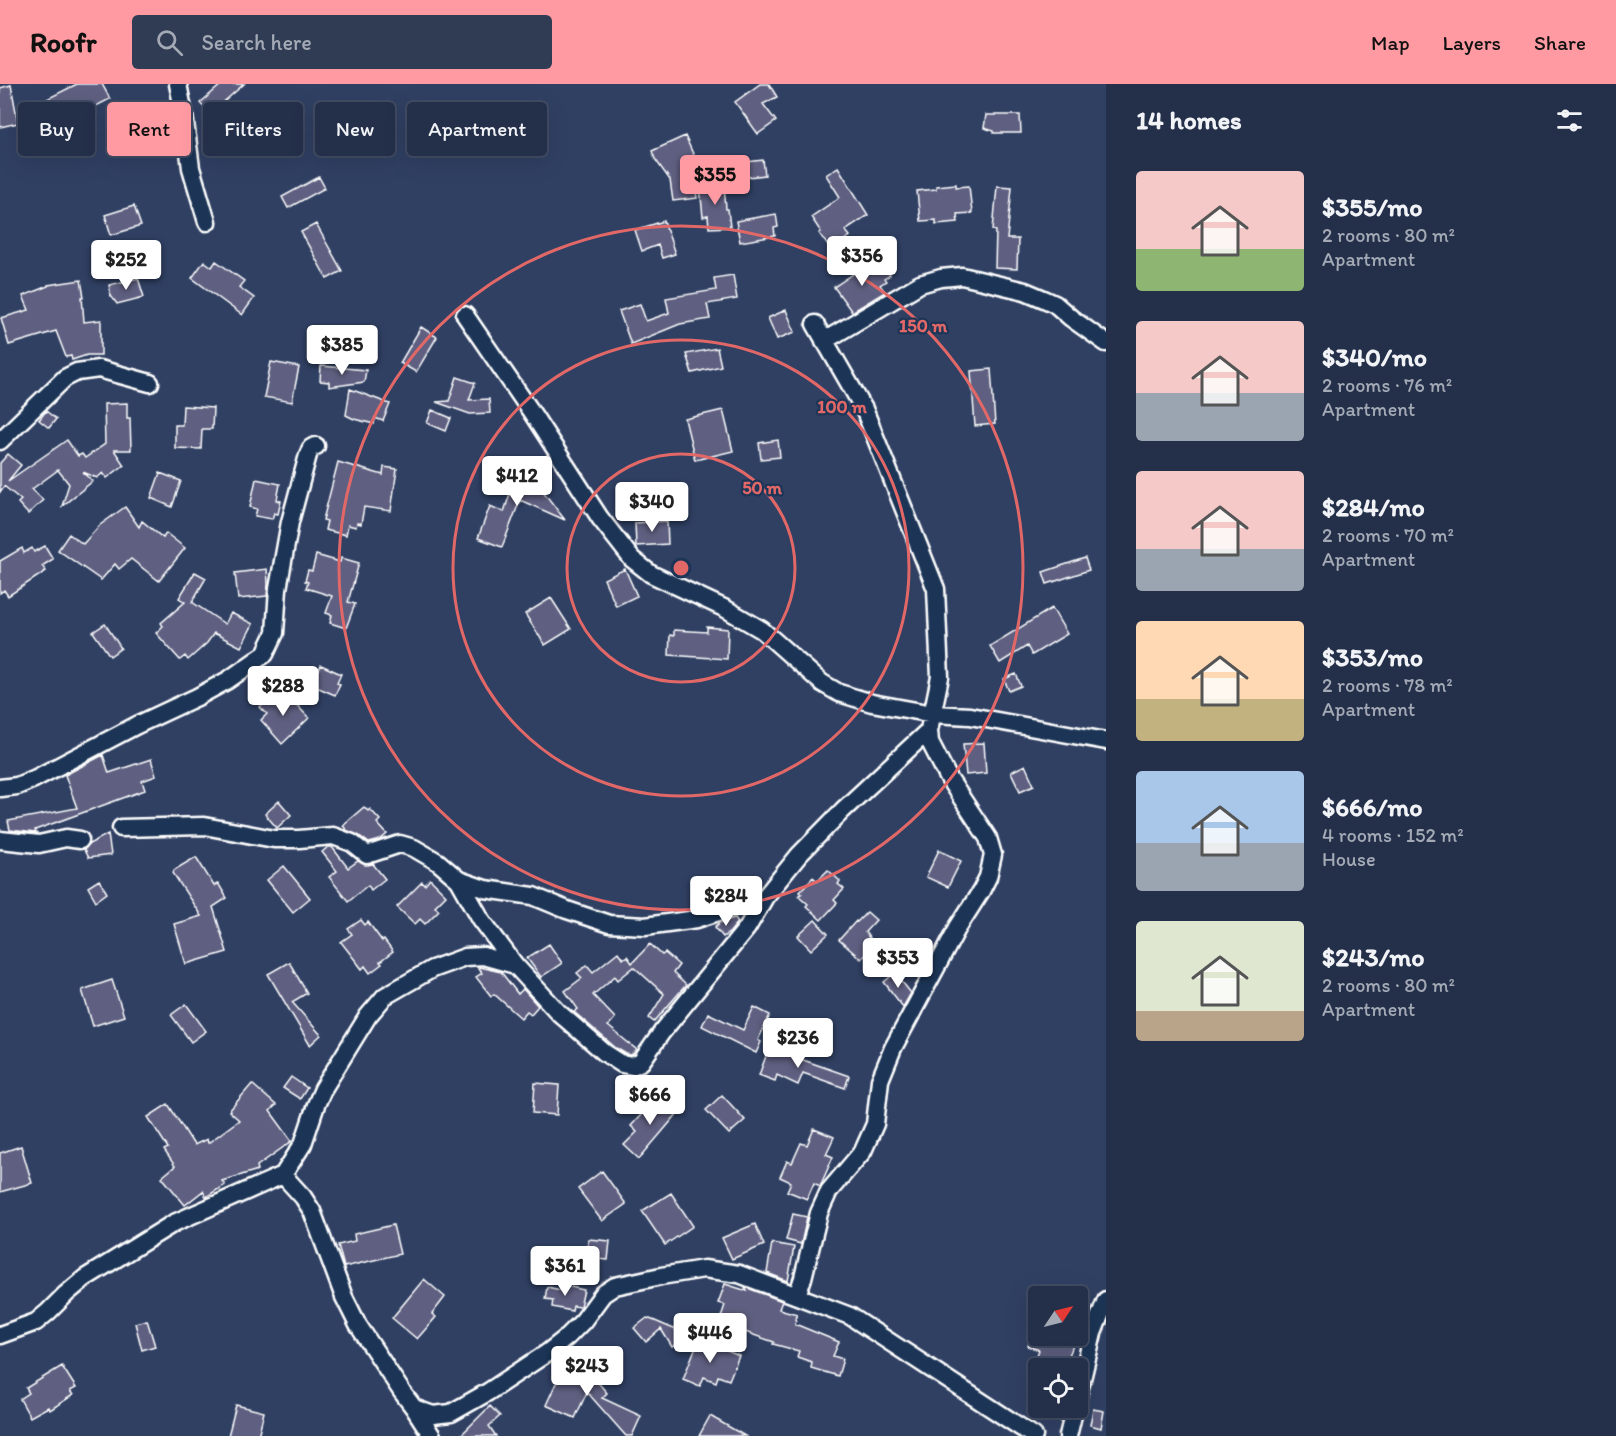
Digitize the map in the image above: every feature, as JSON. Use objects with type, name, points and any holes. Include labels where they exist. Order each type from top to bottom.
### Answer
[{"type":"street","points":[[178,84],[191,168],[207,222]]},
{"type":"street","points":[[824,341],[920,284],[940,278],[962,276],[1025,291],[1055,304],[1106,343]]},
{"type":"street","points":[[465,315],[600,518],[632,559],[651,574],[726,609],[762,630],[822,683],[839,693],[931,722],[970,716],[1106,741]]},
{"type":"street","points":[[797,1296],[819,1213],[829,1191],[863,1151],[875,1124],[880,1080],[893,1048],[958,927],[981,891],[988,877],[993,855],[988,838],[949,779],[930,742],[931,722],[940,677],[936,589],[864,409],[815,324]]},
{"type":"street","points":[[0,441],[65,378],[77,372],[99,369],[150,383]]},
{"type":"street","points":[[0,788],[17,786],[34,779],[136,725],[197,697],[245,669],[265,654],[275,633],[279,581],[290,522],[308,455],[311,448],[316,446]]},
{"type":"street","points":[[122,828],[204,826],[274,839],[333,836],[352,843],[367,855],[399,844],[414,848],[438,862],[459,880],[481,919],[515,965],[560,1013],[604,1053],[622,1064],[632,1065],[641,1062],[662,1032],[747,928],[765,897],[799,855],[931,722]]},
{"type":"street","points":[[0,840],[39,844],[66,838],[80,840]]},
{"type":"street","points":[[459,880],[485,889],[533,896],[609,924],[645,926],[697,919],[765,897]]},
{"type":"street","points":[[0,1335],[36,1322],[85,1278],[174,1223],[283,1175],[303,1144],[323,1089],[368,1016],[385,996],[432,969],[465,957],[483,956],[515,965]]},
{"type":"street","points":[[283,1175],[312,1211],[344,1297],[358,1325],[432,1436]]},
{"type":"street","points":[[414,1408],[433,1415],[451,1413],[488,1392],[519,1373],[566,1338],[583,1321],[603,1293],[615,1286],[704,1269],[740,1274],[858,1321],[1034,1436]]},
{"type":"street","points":[[1087,1358],[1093,1334],[1106,1300]]},
{"type":"street","points":[[1068,1436],[1072,1418]]},
{"type":"building","points":[[77,84],[102,84],[110,99],[95,106],[95,102],[49,102],[47,99]]},
{"type":"building","points":[[222,84],[244,84],[224,102],[203,102],[203,106],[200,103]]},
{"type":"building","points":[[760,84],[769,84],[777,97],[763,104],[776,121],[758,134],[735,102]]},
{"type":"building","points":[[11,85],[18,123],[0,127],[0,88]]},
{"type":"building","points":[[986,115],[1020,115],[1021,133],[994,133],[984,128]]},
{"type":"building","points":[[685,136],[694,156],[691,157],[697,198],[673,201],[670,180],[652,151]]},
{"type":"building","points":[[763,160],[765,175],[740,178],[738,163]]},
{"type":"building","points":[[838,167],[868,215],[845,230],[850,236],[831,250],[811,217],[840,197],[826,175]]},
{"type":"building","points":[[319,177],[325,188],[288,208],[282,197]]},
{"type":"building","points":[[956,184],[956,187],[969,186],[972,213],[957,214],[958,222],[936,224],[936,220],[920,221],[917,191]]},
{"type":"building","points":[[724,185],[730,227],[709,228],[708,216],[703,217],[700,187]]},
{"type":"building","points":[[997,186],[1012,187],[1007,239],[1018,239],[1017,269],[995,268],[996,231],[993,230]]},
{"type":"building","points":[[134,206],[141,226],[111,235],[105,215]]},
{"type":"building","points":[[776,214],[778,227],[774,228],[775,236],[740,242],[736,221]]},
{"type":"building","points":[[664,221],[675,254],[662,258],[658,245],[642,251],[635,230]]},
{"type":"building","points":[[316,224],[342,271],[327,279],[301,232]]},
{"type":"building","points":[[204,261],[212,267],[216,261],[244,281],[239,287],[254,298],[242,315],[192,278]]},
{"type":"building","points":[[875,265],[878,268],[883,265],[890,275],[880,285],[885,292],[852,312],[834,287],[859,270],[862,275]]},
{"type":"building","points":[[733,275],[737,299],[707,304],[710,319],[680,324],[631,344],[619,311],[640,304],[646,321],[669,313],[666,298],[716,290],[714,278]]},
{"type":"building","points":[[138,278],[144,297],[117,304],[111,296],[109,285]]},
{"type":"building","points":[[81,280],[84,322],[101,320],[101,355],[87,355],[72,360],[71,356],[66,357],[56,331],[9,345],[1,318],[29,310],[23,296],[48,285]]},
{"type":"building","points":[[786,310],[795,332],[777,339],[768,318]]},
{"type":"building","points":[[421,327],[437,337],[416,372],[400,363]]},
{"type":"building","points":[[717,348],[721,366],[692,373],[686,354]]},
{"type":"building","points":[[271,362],[299,367],[292,402],[264,397]]},
{"type":"building","points":[[321,366],[366,370],[364,382],[329,387],[329,382],[320,381]]},
{"type":"building","points":[[991,369],[995,424],[975,426],[971,371]]},
{"type":"building","points":[[457,377],[475,383],[469,400],[489,399],[490,413],[470,414],[436,402],[449,401]]},
{"type":"building","points":[[350,389],[390,404],[383,421],[375,418],[374,424],[346,415]]},
{"type":"building","points":[[127,403],[131,450],[114,450],[124,465],[107,478],[103,473],[97,478],[83,472],[93,481],[62,506],[69,484],[58,470],[32,489],[43,500],[28,514],[18,503],[21,500],[4,486],[0,492],[0,463],[8,454],[21,465],[8,481],[67,440],[78,456],[82,454],[85,458],[105,444],[104,404]]},
{"type":"building","points":[[183,406],[213,408],[212,429],[202,429],[201,449],[175,448],[175,425],[182,425]]},
{"type":"building","points":[[432,410],[451,418],[446,431],[427,423]]},
{"type":"building","points":[[723,410],[733,451],[695,460],[685,419]]},
{"type":"building","points":[[46,411],[56,419],[49,428],[39,420]]},
{"type":"building","points":[[778,440],[780,457],[761,459],[759,443]]},
{"type":"building","points":[[338,462],[383,475],[384,467],[397,469],[391,511],[364,507],[361,524],[357,523],[356,527],[348,525],[346,535],[325,530],[327,521],[323,520]]},
{"type":"building","points":[[529,467],[549,476],[542,490],[565,520],[520,500],[502,547],[478,538],[490,506],[504,512],[515,478],[523,480]]},
{"type":"building","points":[[160,473],[181,481],[172,507],[151,498]]},
{"type":"building","points":[[256,479],[280,484],[277,500],[281,501],[278,514],[274,513],[272,519],[255,516],[257,509],[250,507]]},
{"type":"building","points":[[125,507],[139,527],[142,521],[163,538],[166,533],[185,548],[159,581],[131,559],[119,569],[115,564],[101,580],[58,550],[69,534],[83,544],[100,525]]},
{"type":"building","points":[[667,521],[668,544],[636,546],[635,523]]},
{"type":"building","points":[[45,546],[53,559],[42,566],[46,571],[8,596],[4,590],[0,593],[0,561],[22,548],[24,553],[32,548],[34,552]]},
{"type":"building","points":[[316,555],[340,562],[341,558],[359,563],[348,602],[355,604],[346,628],[330,623],[332,615],[326,613],[332,596],[306,588],[308,570],[312,571]]},
{"type":"building","points":[[1085,558],[1089,570],[1047,584],[1043,572]]},
{"type":"building","points":[[267,569],[267,596],[238,599],[235,573]]},
{"type":"building","points":[[625,569],[637,596],[616,606],[604,579]]},
{"type":"building","points":[[195,572],[206,578],[192,602],[225,624],[231,613],[253,624],[241,647],[214,633],[207,643],[188,660],[185,656],[180,660],[156,633],[163,626],[161,623],[185,602],[179,598]]},
{"type":"building","points":[[551,598],[571,629],[545,645],[525,614]]},
{"type":"building","points":[[1052,608],[1067,634],[1032,655],[1027,646],[1000,663],[990,646]]},
{"type":"building","points":[[105,624],[121,648],[110,656],[93,632]]},
{"type":"building","points":[[707,627],[728,629],[727,659],[669,655],[670,635],[674,636],[674,630],[707,632]]},
{"type":"building","points":[[321,665],[341,674],[335,695],[312,685]]},
{"type":"building","points":[[1016,674],[1021,686],[1009,691],[1004,679]]},
{"type":"building","points":[[276,693],[282,699],[287,695],[309,718],[282,744],[261,720],[267,714],[260,707]]},
{"type":"building","points":[[984,743],[986,773],[966,775],[963,744]]},
{"type":"building","points":[[103,755],[109,773],[151,759],[156,776],[142,781],[145,790],[35,830],[36,833],[10,830],[8,821],[77,808],[65,775]]},
{"type":"building","points":[[1025,765],[1034,785],[1020,791],[1011,772]]},
{"type":"building","points":[[279,801],[291,815],[277,828],[265,814]]},
{"type":"building","points":[[364,807],[368,811],[370,809],[380,820],[377,823],[387,834],[380,840],[369,843],[346,830],[343,825]]},
{"type":"building","points":[[108,834],[111,855],[88,858],[84,850],[89,844]]},
{"type":"building","points":[[332,847],[348,868],[358,861],[365,865],[373,864],[385,879],[371,890],[368,885],[348,901],[329,877],[337,871],[322,852]]},
{"type":"building","points":[[939,850],[961,861],[948,887],[926,877]]},
{"type":"building","points":[[196,857],[214,886],[218,883],[227,898],[213,907],[227,952],[186,964],[174,924],[201,916],[173,873],[174,870]]},
{"type":"building","points":[[284,866],[310,898],[293,912],[267,880]]},
{"type":"building","points":[[828,870],[840,881],[838,884],[844,889],[834,900],[837,903],[821,920],[799,896],[802,893],[800,891],[813,877],[817,881]]},
{"type":"building","points":[[430,879],[446,895],[435,906],[439,910],[425,924],[420,919],[415,924],[397,907],[422,882],[425,885]]},
{"type":"building","points":[[99,880],[107,893],[96,901],[88,887]]},
{"type":"building","points":[[867,912],[876,920],[865,932],[874,945],[861,959],[839,940]]},
{"type":"building","points":[[735,918],[738,922],[723,937],[715,927],[721,922]]},
{"type":"building","points":[[361,920],[365,925],[368,922],[393,952],[370,973],[365,966],[362,969],[341,942],[352,934],[348,929]]},
{"type":"building","points":[[815,920],[828,934],[811,950],[798,936]]},
{"type":"building","points":[[910,938],[927,950],[915,967],[905,961],[909,954],[903,949]]},
{"type":"building","points":[[549,944],[562,963],[541,977],[527,958]]},
{"type":"building","points":[[650,944],[662,955],[665,953],[679,965],[673,973],[686,985],[654,1022],[649,1018],[664,994],[634,967],[618,980],[615,976],[593,995],[615,1018],[608,1026],[637,1050],[631,1055],[616,1048],[574,1012],[578,1009],[565,991],[582,978],[577,973],[587,965],[593,972],[618,952],[623,959],[627,956],[632,963]]},
{"type":"building","points":[[289,962],[307,993],[292,1002],[321,1035],[310,1045],[268,974]]},
{"type":"building","points":[[479,967],[501,972],[518,994],[523,989],[538,1006],[531,1014],[527,1011],[521,1018],[494,994],[491,996],[476,977],[482,973]]},
{"type":"building","points":[[895,973],[911,993],[903,1007],[884,982]]},
{"type":"building","points":[[112,980],[124,1016],[93,1026],[82,990]]},
{"type":"building","points":[[186,1004],[206,1031],[191,1042],[171,1015]]},
{"type":"building","points":[[754,1007],[770,1015],[758,1040],[761,1042],[756,1053],[702,1026],[708,1013],[743,1030]]},
{"type":"building","points":[[769,1048],[849,1076],[845,1088],[803,1073],[798,1085],[777,1075],[775,1081],[759,1075]]},
{"type":"building","points":[[291,1077],[307,1088],[300,1099],[283,1088]]},
{"type":"building","points":[[535,1083],[559,1085],[557,1115],[533,1113]]},
{"type":"building","points":[[252,1084],[276,1105],[270,1111],[292,1141],[257,1166],[258,1170],[222,1181],[225,1185],[206,1197],[203,1191],[185,1205],[162,1177],[175,1166],[164,1150],[168,1148],[148,1117],[168,1104],[194,1145],[207,1139],[208,1143],[239,1120],[229,1111]]},
{"type":"building","points":[[722,1095],[745,1120],[729,1134],[706,1110]]},
{"type":"building","points":[[658,1096],[678,1113],[639,1159],[624,1145],[637,1132],[631,1126]]},
{"type":"building","points":[[814,1129],[834,1137],[826,1154],[833,1157],[820,1186],[814,1183],[807,1199],[787,1191],[791,1182],[780,1177],[787,1161],[792,1163],[801,1143],[807,1145]]},
{"type":"building","points":[[21,1146],[32,1183],[0,1192],[0,1153]]},
{"type":"building","points":[[602,1171],[626,1204],[602,1221],[578,1189]]},
{"type":"building","points":[[671,1193],[693,1226],[665,1245],[642,1211]]},
{"type":"building","points":[[793,1214],[807,1217],[801,1244],[786,1240]]},
{"type":"building","points":[[755,1224],[764,1245],[732,1259],[722,1238]]},
{"type":"building","points":[[393,1225],[400,1254],[344,1267],[338,1245],[355,1241],[354,1234]]},
{"type":"building","points":[[588,1239],[610,1241],[608,1260],[586,1258]]},
{"type":"building","points":[[772,1243],[794,1247],[788,1281],[767,1273]]},
{"type":"building","points":[[424,1279],[445,1297],[432,1314],[436,1317],[417,1339],[392,1318]]},
{"type":"building","points":[[725,1284],[747,1291],[745,1287],[782,1301],[779,1309],[797,1314],[795,1324],[839,1342],[833,1356],[843,1359],[838,1376],[811,1368],[812,1362],[797,1357],[799,1351],[773,1344],[774,1342],[719,1323],[725,1305],[718,1303]]},
{"type":"building","points":[[562,1285],[584,1290],[580,1307],[573,1306],[572,1311],[552,1307],[553,1300],[545,1299],[547,1287],[561,1290]]},
{"type":"building","points":[[647,1318],[690,1336],[672,1347],[661,1329],[646,1342],[634,1328]]},
{"type":"building","points":[[147,1320],[155,1346],[142,1350],[135,1323]]},
{"type":"building","points":[[699,1339],[739,1356],[729,1380],[718,1376],[716,1382],[704,1377],[700,1386],[683,1379]]},
{"type":"building","points":[[1028,1346],[1073,1346],[1068,1358],[1036,1358],[1039,1350]]},
{"type":"building","points":[[577,1358],[607,1393],[602,1398],[641,1416],[632,1436],[626,1436],[587,1392],[575,1418],[546,1405],[563,1362],[569,1365]]},
{"type":"building","points":[[62,1366],[76,1388],[70,1391],[73,1395],[50,1410],[48,1407],[30,1417],[20,1399],[29,1393],[26,1388]]},
{"type":"building","points":[[236,1405],[264,1412],[258,1436],[228,1436]]},
{"type":"building","points":[[490,1406],[500,1416],[489,1426],[496,1436],[460,1436]]},
{"type":"building","points":[[1093,1409],[1104,1411],[1101,1428],[1090,1425]]},
{"type":"building","points":[[710,1416],[745,1436],[699,1436]]}]
